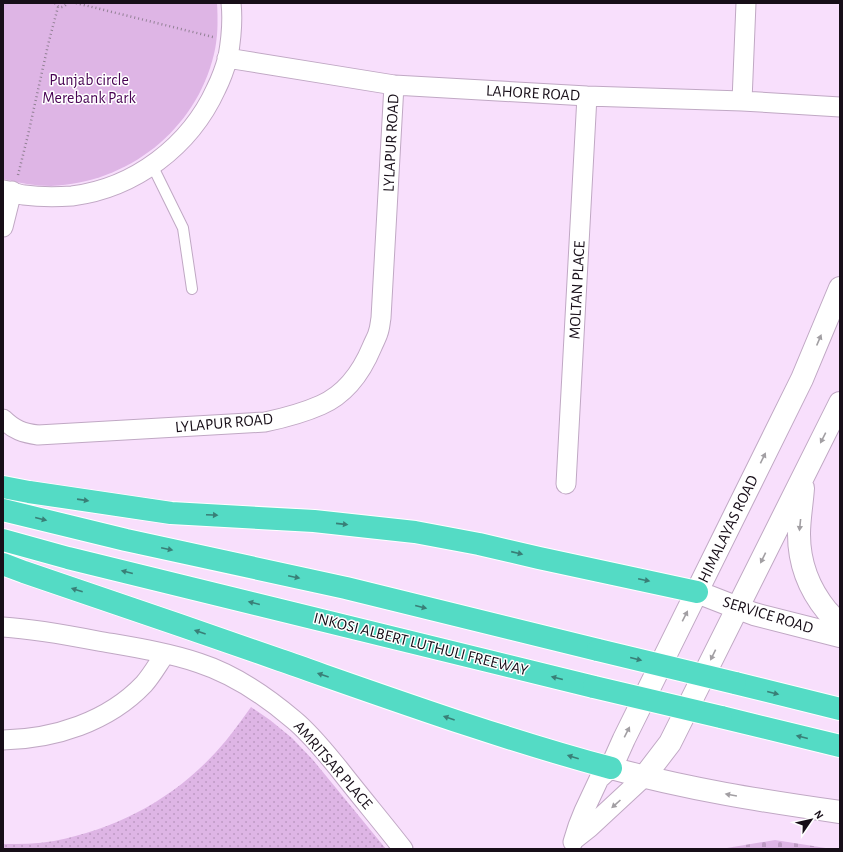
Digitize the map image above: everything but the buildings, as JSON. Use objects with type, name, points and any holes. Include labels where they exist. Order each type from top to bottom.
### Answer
[{"type":"highway","points":[[3,487],[171,513],[314,521],[415,532],[479,544],[697,592]]},
{"type":"highway","points":[[3,510],[126,540],[346,588],[840,709]]},
{"type":"highway","name":"INKOSI ALBERT LUTHULI FREEWAY","points":[[3,540],[68,558],[840,746]]},
{"type":"highway","points":[[3,564],[489,732],[611,768]]},
{"type":"street","points":[[3,227],[7,191],[23,195],[48,197],[73,196],[97,191],[120,183],[142,172],[163,158],[181,141],[197,122],[221,79],[229,50],[232,14],[231,3]]},
{"type":"street","points":[[742,101],[746,3]]},
{"type":"street","name":"LAHORE ROAD","points":[[229,50],[394,85],[587,96],[742,101],[840,107]]},
{"type":"street","name":"LYLAPUR ROAD","points":[[3,419],[10,426],[19,431],[38,435],[265,422],[284,418],[321,405],[344,390],[354,380],[364,365],[378,334],[381,318],[394,85]]},
{"type":"street","name":"MOLTAN PLACE","points":[[566,484],[587,96]]},
{"type":"street","name":"HIMALAYAS ROAD","points":[[572,844],[584,811],[599,779],[611,768],[624,738],[802,379],[840,288]]},
{"type":"street","name":"HIMALAYAS ROAD","points":[[572,844],[644,777],[670,743],[840,404]]},
{"type":"street","points":[[805,472],[799,533],[800,550],[805,574],[812,590],[821,603],[840,624]]},
{"type":"street","name":"SERVICE ROAD","points":[[697,592],[754,614],[840,636]]},
{"type":"street","name":"AMRITSAR PLACE","points":[[3,627],[59,634],[165,654],[199,663],[217,670],[239,682],[268,699],[295,721],[309,735],[403,849]]},
{"type":"street","points":[[3,740],[28,739],[55,734],[92,720],[133,694],[144,683],[165,654]]},
{"type":"street","points":[[611,768],[644,777],[770,802],[840,812]]},
{"type":"lane","points":[[152,165],[183,228],[192,289]]},
{"type":"path","points":[[55,3],[58,7]]},
{"type":"path","points":[[58,7],[65,6],[67,3]]},
{"type":"path","points":[[76,3],[229,50]]},
{"type":"path","points":[[7,191],[19,172],[58,7]]},
{"type":"green space","name":"Punjab circle Merebank Park","points":[[3,3],[217,3],[218,16],[214,54],[205,81],[192,106],[175,128],[155,147],[132,163],[106,175],[79,183],[45,186],[3,179]]},
{"type":"green space","points":[[251,707],[292,738],[313,760],[386,849],[3,849],[3,844],[41,843],[77,836],[100,829],[142,810],[162,798],[199,769],[216,752]]},
{"type":"green space","points":[[775,840],[832,849],[721,849]]}]
